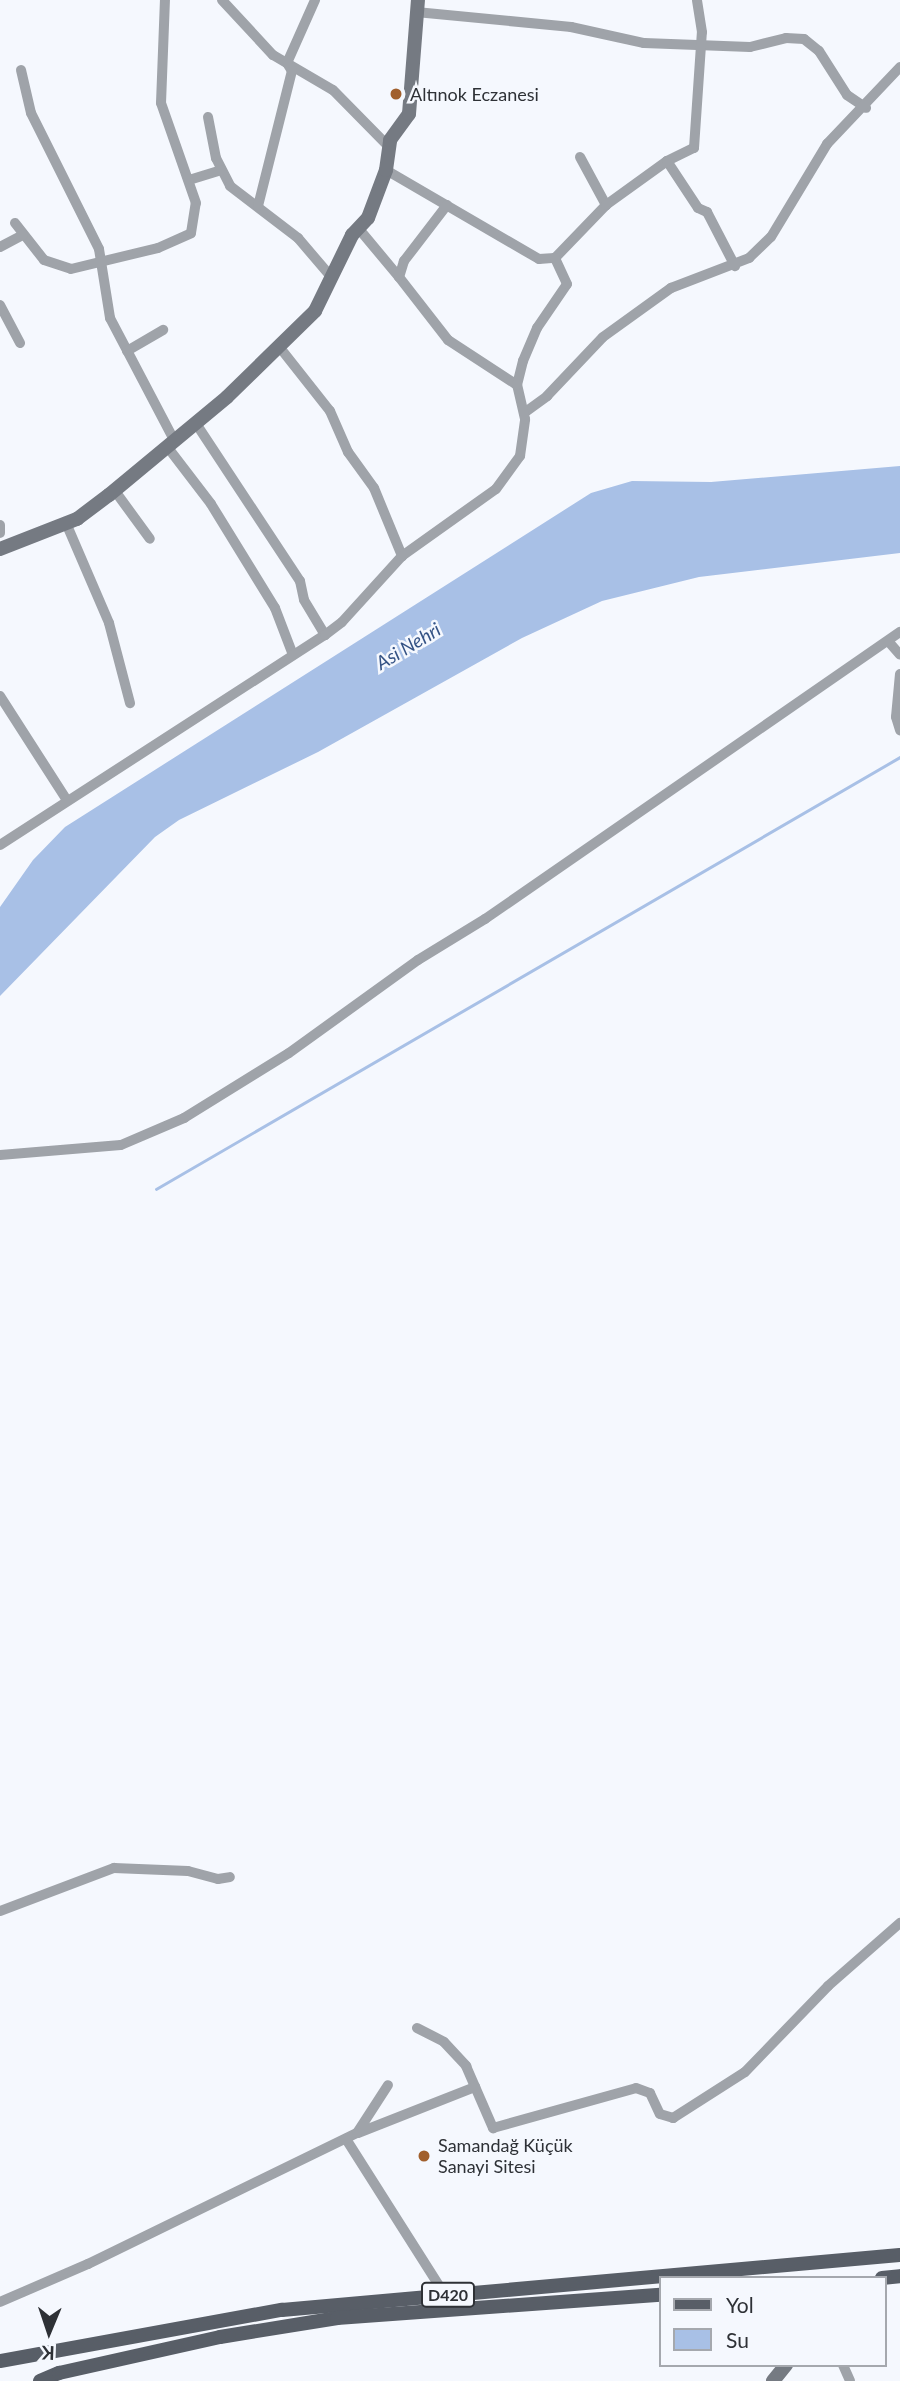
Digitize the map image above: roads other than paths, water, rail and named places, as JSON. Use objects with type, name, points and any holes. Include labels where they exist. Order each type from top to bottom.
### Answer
[{"type":"main road","name":"D420","points":[[661,2276],[900,2255]]},
{"type":"main road","name":"D420","points":[[0,2361],[282,2310],[659,2276]]},
{"type":"main road","name":"D420","points":[[40,2381],[59,2372],[220,2337],[337,2318],[659,2295]]},
{"type":"street","points":[[15,223],[33,251],[58,267],[102,263],[191,233],[196,203],[161,103],[165,0]]},
{"type":"street","points":[[222,0],[273,55],[333,90],[389,147]]},
{"type":"street","points":[[287,63],[315,0]]},
{"type":"street","points":[[386,170],[539,259],[555,258],[606,205],[667,161],[694,148],[700,46],[697,0]]},
{"type":"street","points":[[0,549],[66,523],[116,491],[197,425],[281,349],[315,311],[359,229],[386,170],[389,147],[409,114],[417,6],[571,27],[644,44],[750,47],[786,37],[804,39],[819,51],[847,95],[866,108]]},
{"type":"street","points":[[258,205],[292,71],[287,63]]},
{"type":"street","points":[[524,413],[547,396],[603,337],[671,288],[735,266],[771,237],[827,144],[866,108],[900,66]]},
{"type":"street","points":[[21,71],[30,113],[102,263],[110,318],[172,445],[275,608],[293,655]]},
{"type":"street","points":[[208,117],[222,170],[245,201],[258,205],[298,238],[332,278]]},
{"type":"street","points":[[580,157],[606,205]]},
{"type":"street","points":[[667,161],[698,208],[707,212],[735,266]]},
{"type":"street","points":[[189,180],[222,170]]},
{"type":"street","points":[[399,277],[404,261],[447,205]]},
{"type":"street","points":[[359,229],[448,340],[517,385]]},
{"type":"street","points":[[0,247],[23,234]]},
{"type":"street","points":[[0,845],[15,839],[66,799],[325,635],[402,556],[496,489],[514,468],[520,456],[524,413],[517,385],[537,328],[567,284],[555,258]]},
{"type":"street","points":[[0,305],[20,343]]},
{"type":"street","points":[[127,351],[163,330]]},
{"type":"street","points":[[281,349],[330,411],[348,452],[374,488],[402,556]]},
{"type":"street","points":[[197,425],[300,582],[304,600],[325,635]]},
{"type":"street","points":[[116,491],[150,540]]},
{"type":"street","points":[[66,523],[109,623],[131,703]]},
{"type":"street","points":[[0,525],[0,533]]},
{"type":"street","points":[[0,1155],[121,1145],[184,1118],[289,1053],[418,960],[485,919],[900,632]]},
{"type":"street","points":[[888,641],[900,655]]},
{"type":"street","points":[[900,674],[896,717],[900,730]]},
{"type":"street","points":[[0,696],[66,799]]},
{"type":"street","points":[[0,1911],[114,1868],[188,1871],[218,1879],[230,1877]]},
{"type":"street","points":[[417,2028],[455,2052],[475,2087],[493,2128],[635,2088],[650,2093],[660,2114],[673,2118],[746,2072],[828,1986],[900,1923]]},
{"type":"street","points":[[357,2133],[388,2085]]},
{"type":"street","points":[[0,2302],[88,2264],[357,2133],[475,2087]]},
{"type":"street","points":[[346,2139],[445,2295]]},
{"type":"street","points":[[773,2381],[784,2367]]},
{"type":"water","name":"Asi Nehri","points":[[900,466],[900,553],[699,577],[602,601],[522,638],[318,752],[179,820],[155,837],[0,996],[0,907],[33,860],[65,827],[591,493],[632,481],[711,482]]},
{"type":"waterway","points":[[156,1189],[900,757]]},
{"type":"place","name":"Altınok Eczanesi","points":[[396,94]]},
{"type":"place","name":"Samandağ Küçük Sanayi Sitesi","points":[[424,2156]]}]
